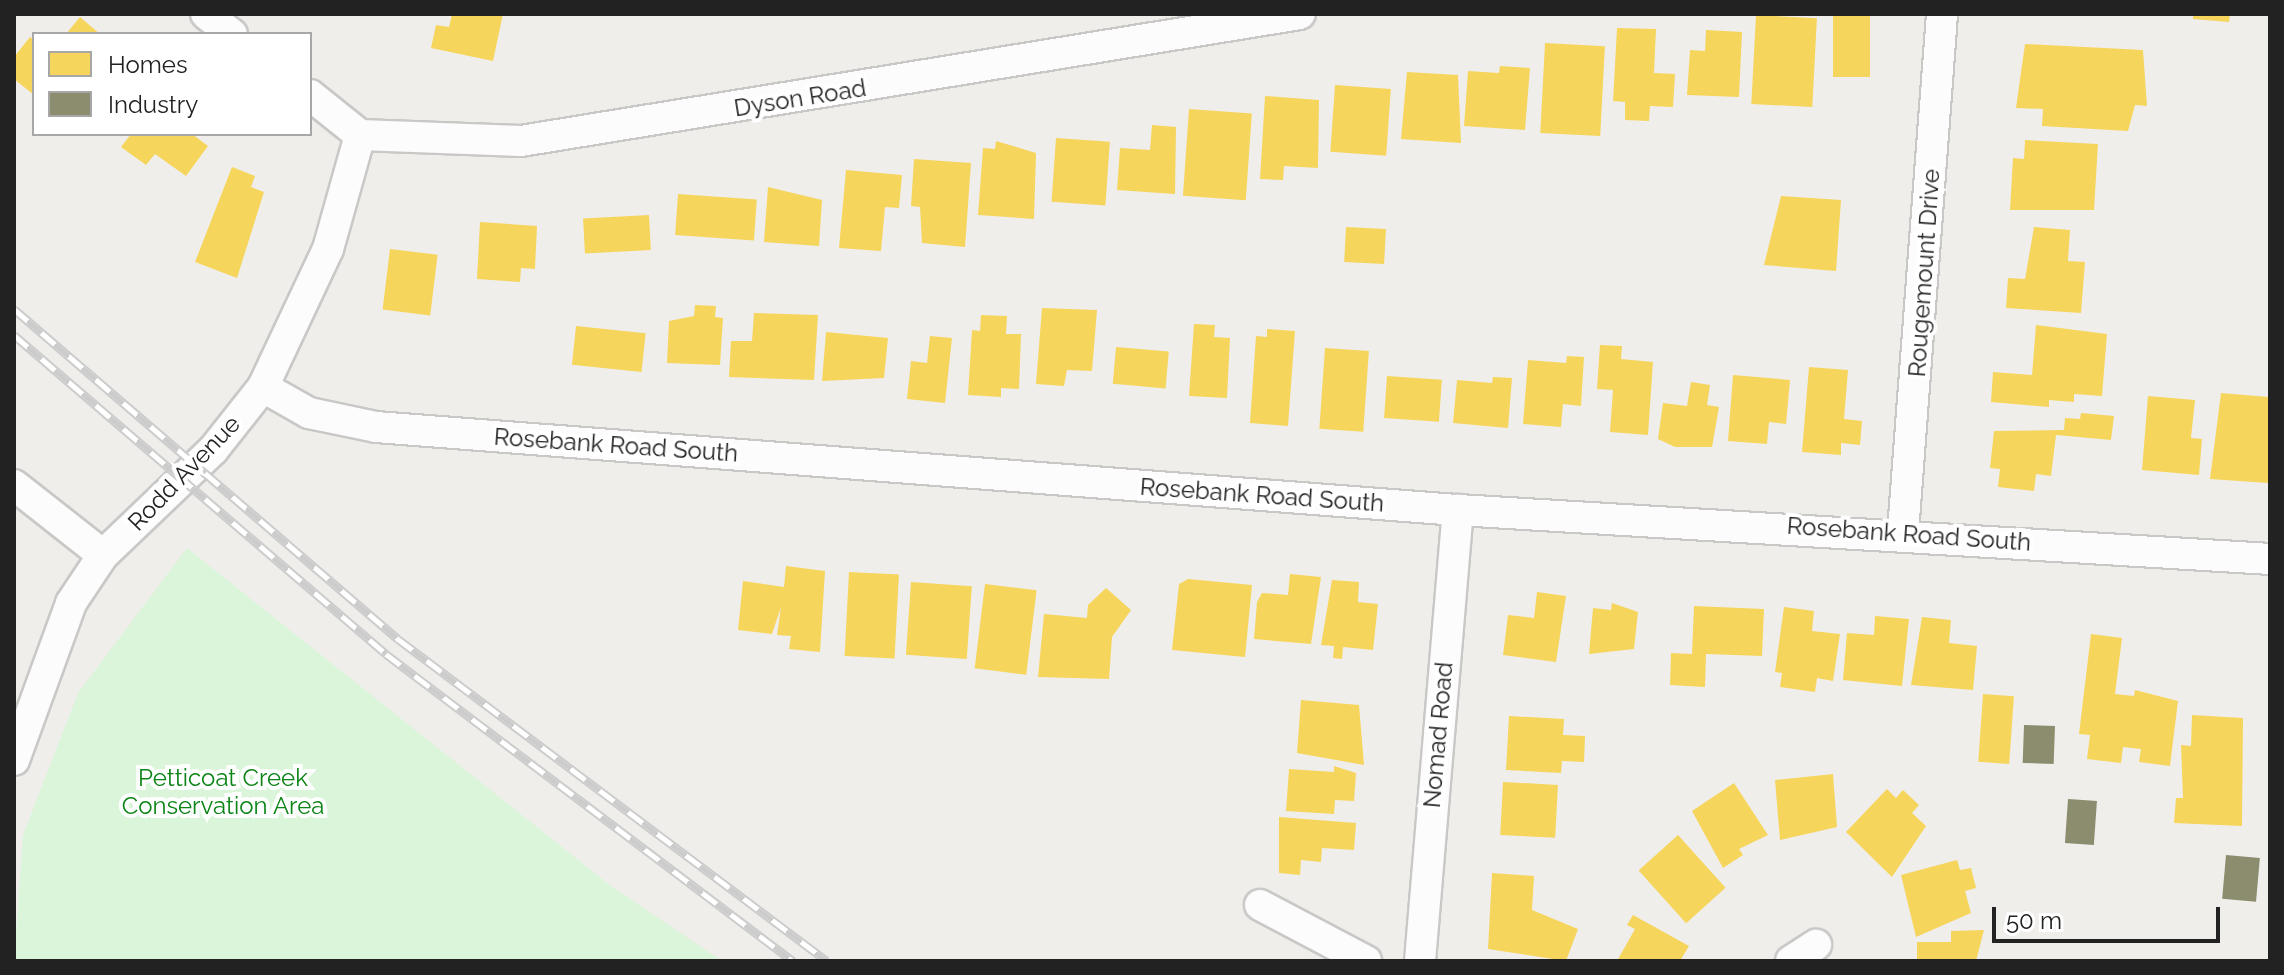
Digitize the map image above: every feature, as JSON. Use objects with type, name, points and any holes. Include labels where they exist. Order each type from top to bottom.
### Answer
[{"type":"street","points":[[206,14],[229,32]]},
{"type":"street","name":"Dyson Road","points":[[360,135],[521,141],[1300,14]]},
{"type":"street","name":"Rougemount Drive","points":[[1903,532],[1942,14]]},
{"type":"street","points":[[312,97],[360,135]]},
{"type":"street","name":"Rodd Avenue","points":[[14,760],[71,603],[103,555],[213,450],[263,387],[328,249],[360,135]]},
{"type":"street","name":"Rosebank Road South","points":[[263,387],[309,413],[376,427],[1458,510],[1903,532],[2270,559]]},
{"type":"street","points":[[14,485],[103,555]]},
{"type":"street","name":"Nomad Road","points":[[1420,961],[1458,510]]},
{"type":"street","points":[[1260,905],[1366,961]]},
{"type":"green space","name":"Petticoat Creek Conservation Area","points":[[187,548],[611,886],[722,961],[14,961],[23,835],[78,693]]},
{"type":"building: Homes","points":[[452,14],[503,14],[493,61],[431,48],[436,25],[449,27]]},
{"type":"building: Homes","points":[[1833,14],[1870,14],[1870,77],[1833,77]]},
{"type":"building: Homes","points":[[2193,14],[2230,14],[2229,22],[2193,19]]},
{"type":"building: Homes","points":[[1756,15],[1817,18],[1812,107],[1751,104]]},
{"type":"building: Homes","points":[[80,17],[98,32],[68,32]]},
{"type":"building: Homes","points":[[1617,28],[1656,29],[1654,73],[1675,74],[1673,107],[1650,106],[1649,121],[1625,120],[1625,102],[1613,101]]},
{"type":"building: Homes","points":[[1706,30],[1742,32],[1739,97],[1687,95],[1690,50],[1705,51]]},
{"type":"building: Homes","points":[[30,37],[32,38],[32,93],[14,79],[14,57]]},
{"type":"building: Homes","points":[[1545,43],[1605,46],[1600,136],[1540,133]]},
{"type":"building: Homes","points":[[2025,44],[2143,50],[2147,106],[2135,105],[2128,131],[2042,126],[2043,109],[2016,108]]},
{"type":"building: Homes","points":[[1500,66],[1530,68],[1525,130],[1464,126],[1468,71],[1499,73]]},
{"type":"building: Homes","points":[[1407,72],[1458,75],[1461,143],[1401,139]]},
{"type":"building: Homes","points":[[1335,85],[1391,89],[1386,156],[1330,152]]},
{"type":"building: Homes","points":[[1265,96],[1319,100],[1318,168],[1284,166],[1283,180],[1260,179]]},
{"type":"building: Homes","points":[[1189,109],[1252,113],[1246,200],[1183,196]]},
{"type":"building: Homes","points":[[1152,125],[1176,127],[1175,194],[1117,190],[1120,148],[1150,150]]},
{"type":"building: Homes","points":[[129,136],[195,136],[208,146],[186,176],[155,154],[146,165],[121,147]]},
{"type":"building: Homes","points":[[1056,138],[1110,142],[1105,206],[1052,202]]},
{"type":"building: Homes","points":[[2025,140],[2098,144],[2094,210],[2010,210],[2013,158],[2024,159]]},
{"type":"building: Homes","points":[[996,141],[1036,153],[1034,219],[978,215],[983,148],[995,149]]},
{"type":"building: Homes","points":[[914,159],[971,163],[965,247],[922,243],[920,207],[911,206]]},
{"type":"building: Homes","points":[[232,167],[255,176],[251,187],[264,192],[237,278],[195,262]]},
{"type":"building: Homes","points":[[846,170],[902,175],[899,208],[885,207],[881,251],[839,248]]},
{"type":"building: Homes","points":[[768,187],[822,200],[819,246],[764,242]]},
{"type":"building: Homes","points":[[678,194],[757,200],[754,240],[675,235]]},
{"type":"building: Homes","points":[[1781,196],[1841,200],[1836,271],[1764,265]]},
{"type":"building: Homes","points":[[649,215],[651,250],[585,253],[583,218]]},
{"type":"building: Homes","points":[[480,222],[537,226],[535,269],[521,268],[520,282],[477,279]]},
{"type":"building: Homes","points":[[1346,227],[1386,229],[1384,264],[1344,262]]},
{"type":"building: Homes","points":[[2034,227],[2070,230],[2068,261],[2085,262],[2081,313],[2006,308],[2008,278],[2025,279]]},
{"type":"building: Homes","points":[[390,249],[438,255],[430,315],[383,310]]},
{"type":"building: Homes","points":[[695,305],[716,306],[715,317],[723,318],[720,365],[667,363],[669,321],[694,316]]},
{"type":"building: Homes","points":[[1042,308],[1097,310],[1092,371],[1067,370],[1064,386],[1036,384]]},
{"type":"building: Homes","points":[[754,313],[818,315],[814,380],[729,377],[731,341],[752,341]]},
{"type":"building: Homes","points":[[981,315],[1007,316],[1006,334],[1021,334],[1019,389],[1001,388],[1001,397],[968,395],[972,330],[980,331]]},
{"type":"building: Homes","points":[[1194,324],[1215,325],[1214,337],[1230,338],[1227,398],[1189,396]]},
{"type":"building: Homes","points":[[2036,325],[2107,334],[2102,396],[2074,394],[2074,402],[2049,400],[2049,407],[1991,402],[1993,372],[2032,375]]},
{"type":"building: Homes","points":[[576,326],[646,333],[642,372],[572,365]]},
{"type":"building: Homes","points":[[1267,329],[1295,331],[1288,426],[1250,423],[1256,336],[1267,337]]},
{"type":"building: Homes","points":[[826,332],[888,338],[884,378],[822,381]]},
{"type":"building: Homes","points":[[930,336],[952,338],[945,403],[907,399],[911,361],[927,363]]},
{"type":"building: Homes","points":[[1600,345],[1622,346],[1621,359],[1653,362],[1648,435],[1610,432],[1613,390],[1597,389]]},
{"type":"building: Homes","points":[[1116,347],[1169,352],[1166,388],[1113,384]]},
{"type":"building: Homes","points":[[1325,348],[1369,351],[1363,432],[1319,429]]},
{"type":"building: Homes","points":[[1567,356],[1584,357],[1581,406],[1563,404],[1561,427],[1523,424],[1528,360],[1566,363]]},
{"type":"building: Homes","points":[[1809,367],[1848,370],[1844,419],[1862,421],[1860,445],[1841,443],[1841,455],[1802,452]]},
{"type":"building: Homes","points":[[1733,375],[1790,380],[1786,424],[1769,422],[1767,444],[1728,441]]},
{"type":"building: Homes","points":[[1387,376],[1442,380],[1439,422],[1384,418]]},
{"type":"building: Homes","points":[[1493,377],[1512,378],[1508,428],[1453,423],[1457,380],[1492,383]]},
{"type":"building: Homes","points":[[1691,382],[1710,385],[1707,405],[1719,407],[1712,447],[1675,447],[1658,439],[1663,403],[1687,406]]},
{"type":"building: Homes","points":[[2221,393],[2269,397],[2268,483],[2210,479]]},
{"type":"building: Homes","points":[[2148,396],[2195,400],[2191,438],[2202,439],[2199,475],[2142,470]]},
{"type":"building: Homes","points":[[2081,413],[2114,416],[2111,440],[2056,435],[2051,476],[2036,474],[2034,491],[1998,487],[2000,469],[1990,468],[1994,431],[2064,430],[2065,418],[2080,419]]},
{"type":"building: Homes","points":[[786,566],[825,571],[820,652],[789,649],[791,636],[777,635],[781,607],[772,634],[738,630],[743,581],[784,587]]},
{"type":"building: Homes","points":[[849,572],[899,575],[895,659],[845,656]]},
{"type":"building: Homes","points":[[1290,574],[1321,577],[1311,644],[1254,639],[1257,602],[1262,593],[1288,595]]},
{"type":"building: Homes","points":[[1188,579],[1252,585],[1245,657],[1172,650],[1179,584]]},
{"type":"building: Homes","points":[[1332,580],[1359,582],[1358,602],[1378,604],[1373,650],[1343,647],[1342,659],[1333,658],[1334,646],[1321,645]]},
{"type":"building: Homes","points":[[911,582],[972,586],[967,659],[906,655]]},
{"type":"building: Homes","points":[[985,584],[1037,590],[1026,675],[975,668]]},
{"type":"building: Homes","points":[[1106,588],[1131,610],[1112,637],[1109,679],[1038,677],[1044,614],[1087,618],[1088,605]]},
{"type":"building: Homes","points":[[1537,592],[1566,596],[1556,662],[1503,655],[1508,615],[1534,618]]},
{"type":"building: Homes","points":[[1612,603],[1638,612],[1634,649],[1589,654],[1593,608],[1611,610]]},
{"type":"building: Homes","points":[[1694,606],[1764,609],[1762,656],[1706,654],[1705,687],[1670,685],[1671,653],[1692,654]]},
{"type":"building: Homes","points":[[1784,607],[1814,611],[1812,631],[1840,634],[1833,681],[1817,678],[1815,692],[1780,687],[1782,673],[1775,672]]},
{"type":"building: Homes","points":[[1875,616],[1909,619],[1902,686],[1843,680],[1847,633],[1874,635]]},
{"type":"building: Homes","points":[[1922,617],[1951,620],[1949,643],[1977,646],[1973,690],[1911,685]]},
{"type":"building: Homes","points":[[2091,634],[2122,638],[2115,694],[2134,696],[2135,690],[2178,701],[2170,766],[2139,762],[2141,749],[2123,747],[2121,763],[2087,759],[2090,735],[2079,734]]},
{"type":"building: Homes","points":[[1983,694],[2014,696],[2009,764],[1978,762]]},
{"type":"building: Homes","points":[[1301,700],[1359,705],[1364,765],[1297,753]]},
{"type":"building: Homes","points":[[2192,715],[2243,718],[2242,826],[2174,823],[2176,798],[2183,798],[2181,745],[2191,746]]},
{"type":"building: Homes","points":[[1509,716],[1564,719],[1563,735],[1585,736],[1584,762],[1562,761],[1561,773],[1506,770]]},
{"type":"building: Homes","points":[[1334,766],[1356,773],[1354,801],[1335,800],[1334,814],[1286,811],[1289,769],[1334,772]]},
{"type":"building: Homes","points":[[1833,774],[1837,827],[1780,840],[1775,780]]},
{"type":"building: Homes","points":[[1503,782],[1558,785],[1555,838],[1500,835]]},
{"type":"building: Homes","points":[[1734,783],[1768,835],[1739,849],[1743,855],[1723,868],[1692,811]]},
{"type":"building: Homes","points":[[1887,789],[1896,798],[1903,790],[1919,805],[1912,813],[1926,826],[1892,877],[1846,832]]},
{"type":"building: Homes","points":[[1279,817],[1356,823],[1354,850],[1322,848],[1321,862],[1301,860],[1300,875],[1279,873]]},
{"type":"building: Homes","points":[[1678,835],[1726,888],[1686,923],[1639,870]]},
{"type":"building: Homes","points":[[1957,860],[1960,870],[1971,868],[1976,888],[1965,891],[1971,913],[1916,937],[1901,875]]},
{"type":"building: Homes","points":[[1492,873],[1534,876],[1532,910],[1578,929],[1566,961],[1488,949]]},
{"type":"building: Homes","points":[[1633,915],[1689,946],[1680,961],[1617,961],[1635,929],[1627,925]]},
{"type":"building: Homes","points":[[1984,930],[1976,961],[1917,961],[1917,942],[1951,942],[1951,931]]},
{"type":"building: Industry","points":[[2024,725],[2055,726],[2054,764],[2023,763]]},
{"type":"building: Industry","points":[[2068,799],[2097,801],[2094,845],[2065,843]]},
{"type":"building: Industry","points":[[2226,855],[2260,858],[2256,902],[2222,899]]},
{"type":"railway","points":[[14,309],[398,639],[827,961]]},
{"type":"railway","points":[[14,335],[386,654],[793,961]]}]
